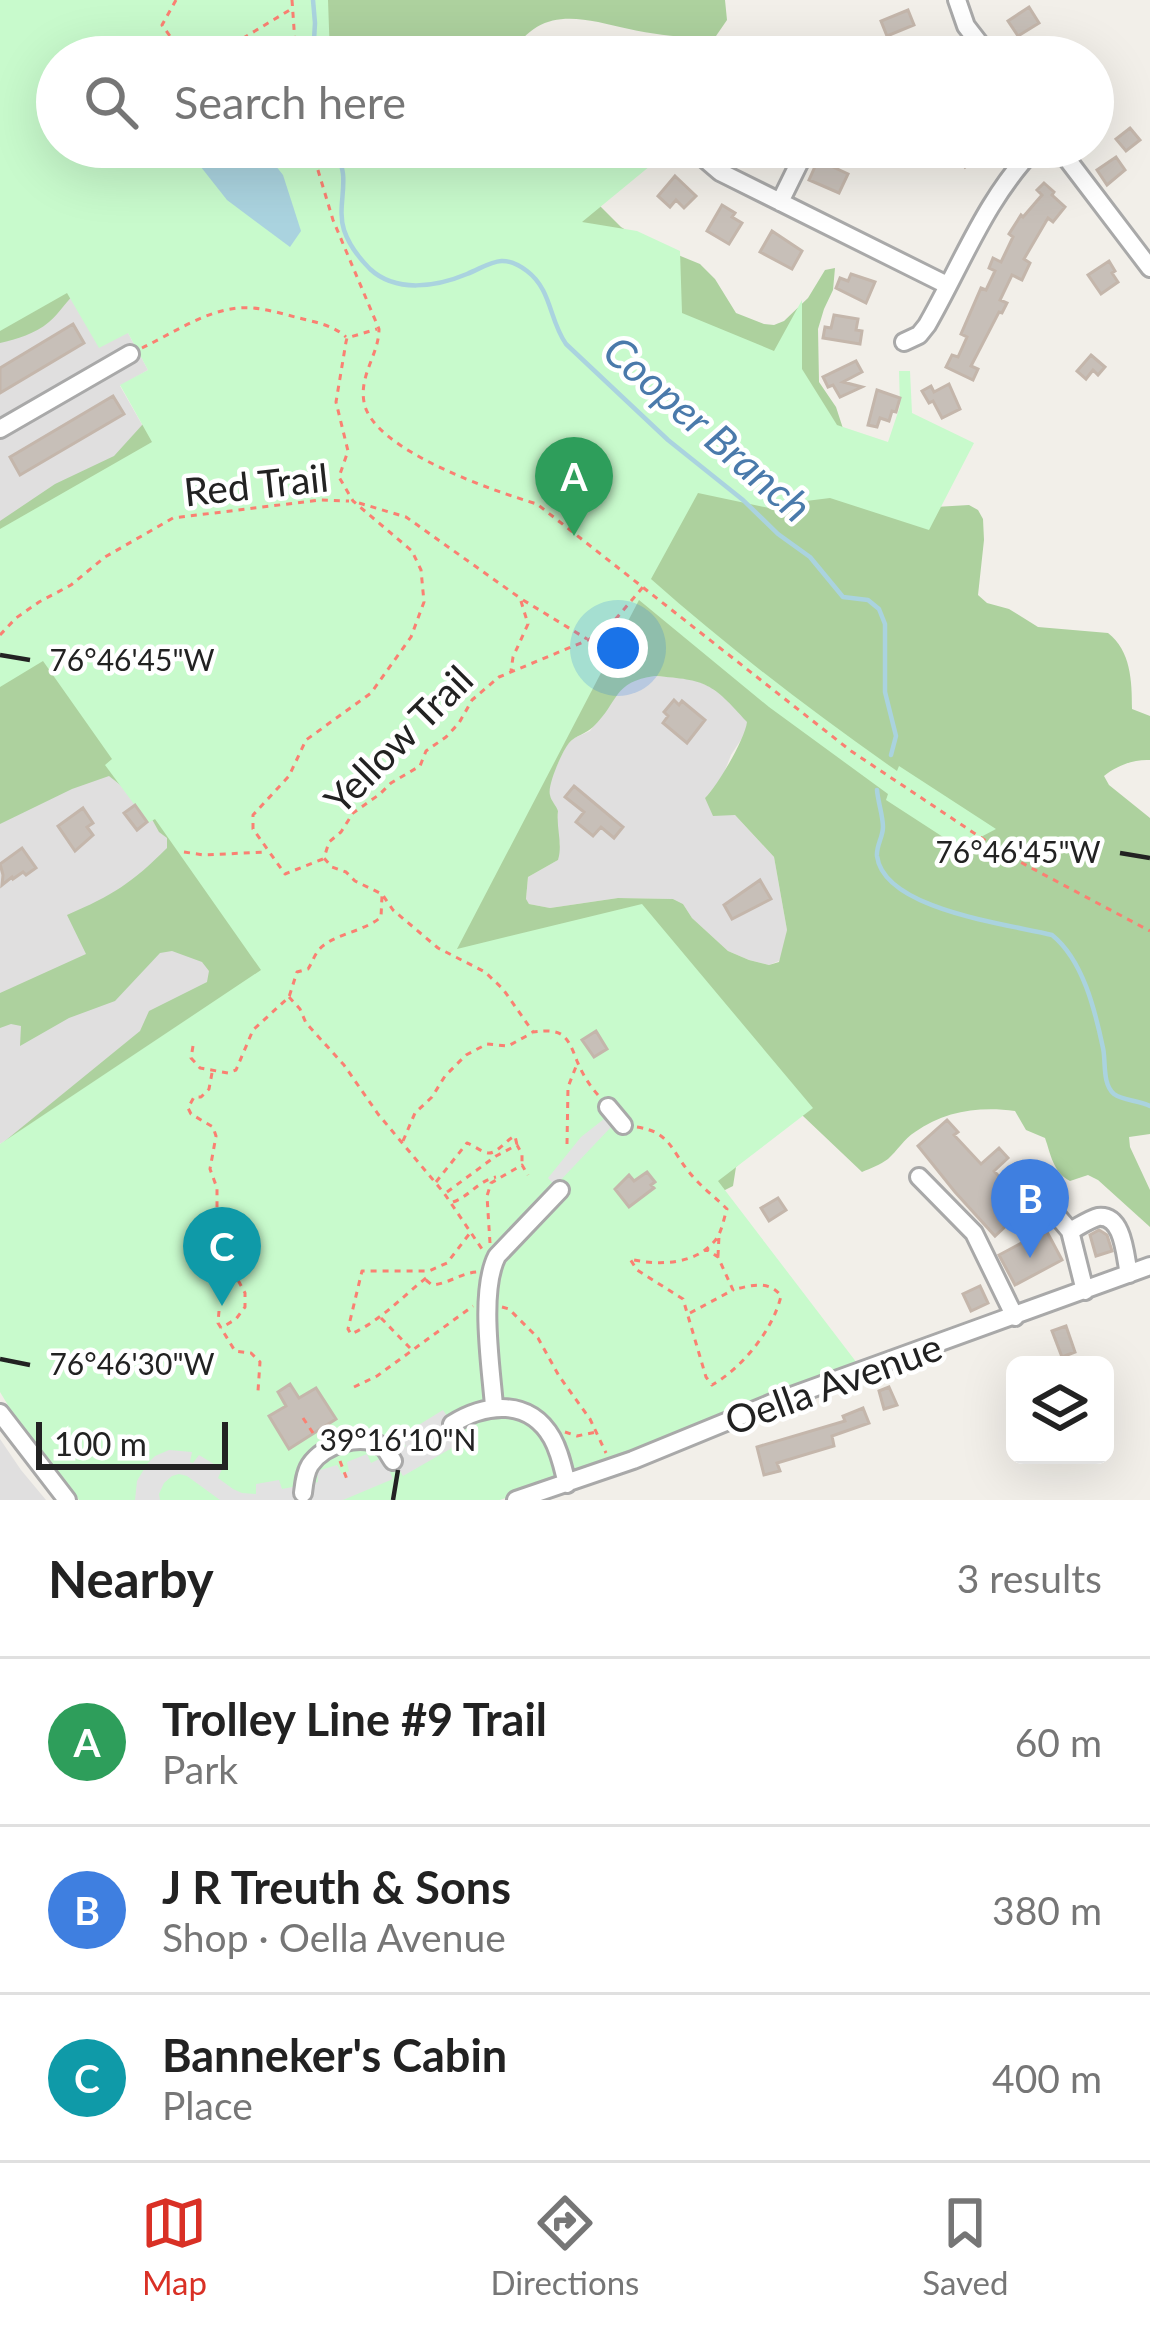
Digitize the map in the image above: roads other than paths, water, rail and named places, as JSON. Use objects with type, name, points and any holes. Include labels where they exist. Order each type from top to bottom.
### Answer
[{"type":"street","points":[[963,3],[966,26],[974,36]]},
{"type":"street","points":[[716,168],[947,285]]},
{"type":"street","points":[[780,202],[797,168]]},
{"type":"street","points":[[904,342],[927,326],[1004,183],[1017,168]]},
{"type":"street","points":[[1074,168],[1150,268]]},
{"type":"street","points":[[0,429],[136,351]]},
{"type":"street","points":[[608,1107],[623,1125]]},
{"type":"street","points":[[1020,1172],[1070,1231],[1085,1291]]},
{"type":"street","points":[[919,1177],[974,1233],[1015,1317]]},
{"type":"street","points":[[494,1406],[490,1279],[497,1256],[560,1190]]},
{"type":"street","points":[[1070,1231],[1098,1217],[1110,1220],[1121,1236],[1129,1274]]},
{"type":"street","name":"Oella Avenue","points":[[515,1500],[1150,1266]]},
{"type":"street","points":[[452,1424],[494,1406],[518,1411],[544,1426],[560,1455],[567,1484]]},
{"type":"street","points":[[0,1413],[68,1500]]},
{"type":"street","points":[[304,1493],[308,1466],[331,1447],[372,1442],[384,1447],[393,1461]]},
{"type":"water","points":[[202,168],[278,168],[301,231],[290,247],[227,200]]},
{"type":"waterway","name":"Cooper Branch","points":[[313,0],[314,36]]},
{"type":"waterway","name":"Cooper Branch","points":[[341,168],[344,230],[370,269],[404,285],[455,279],[497,262],[510,262],[527,271],[546,296],[566,344],[668,440],[810,557],[843,597],[868,600],[879,609],[885,624],[885,692],[896,736],[891,755]]},
{"type":"waterway","name":"Cooper Branch","points":[[877,790],[883,827],[877,856],[885,874],[901,890],[951,912],[1052,935],[1072,958],[1086,987],[1110,1090],[1150,1106]]},
{"type":"place","name":"Trolley Line #9 Trail","points":[[574,536]]},
{"type":"place","name":"J R Treuth & Sons","points":[[1030,1258]]},
{"type":"place","name":"Banneker's Cabin","points":[[222,1306]]}]
